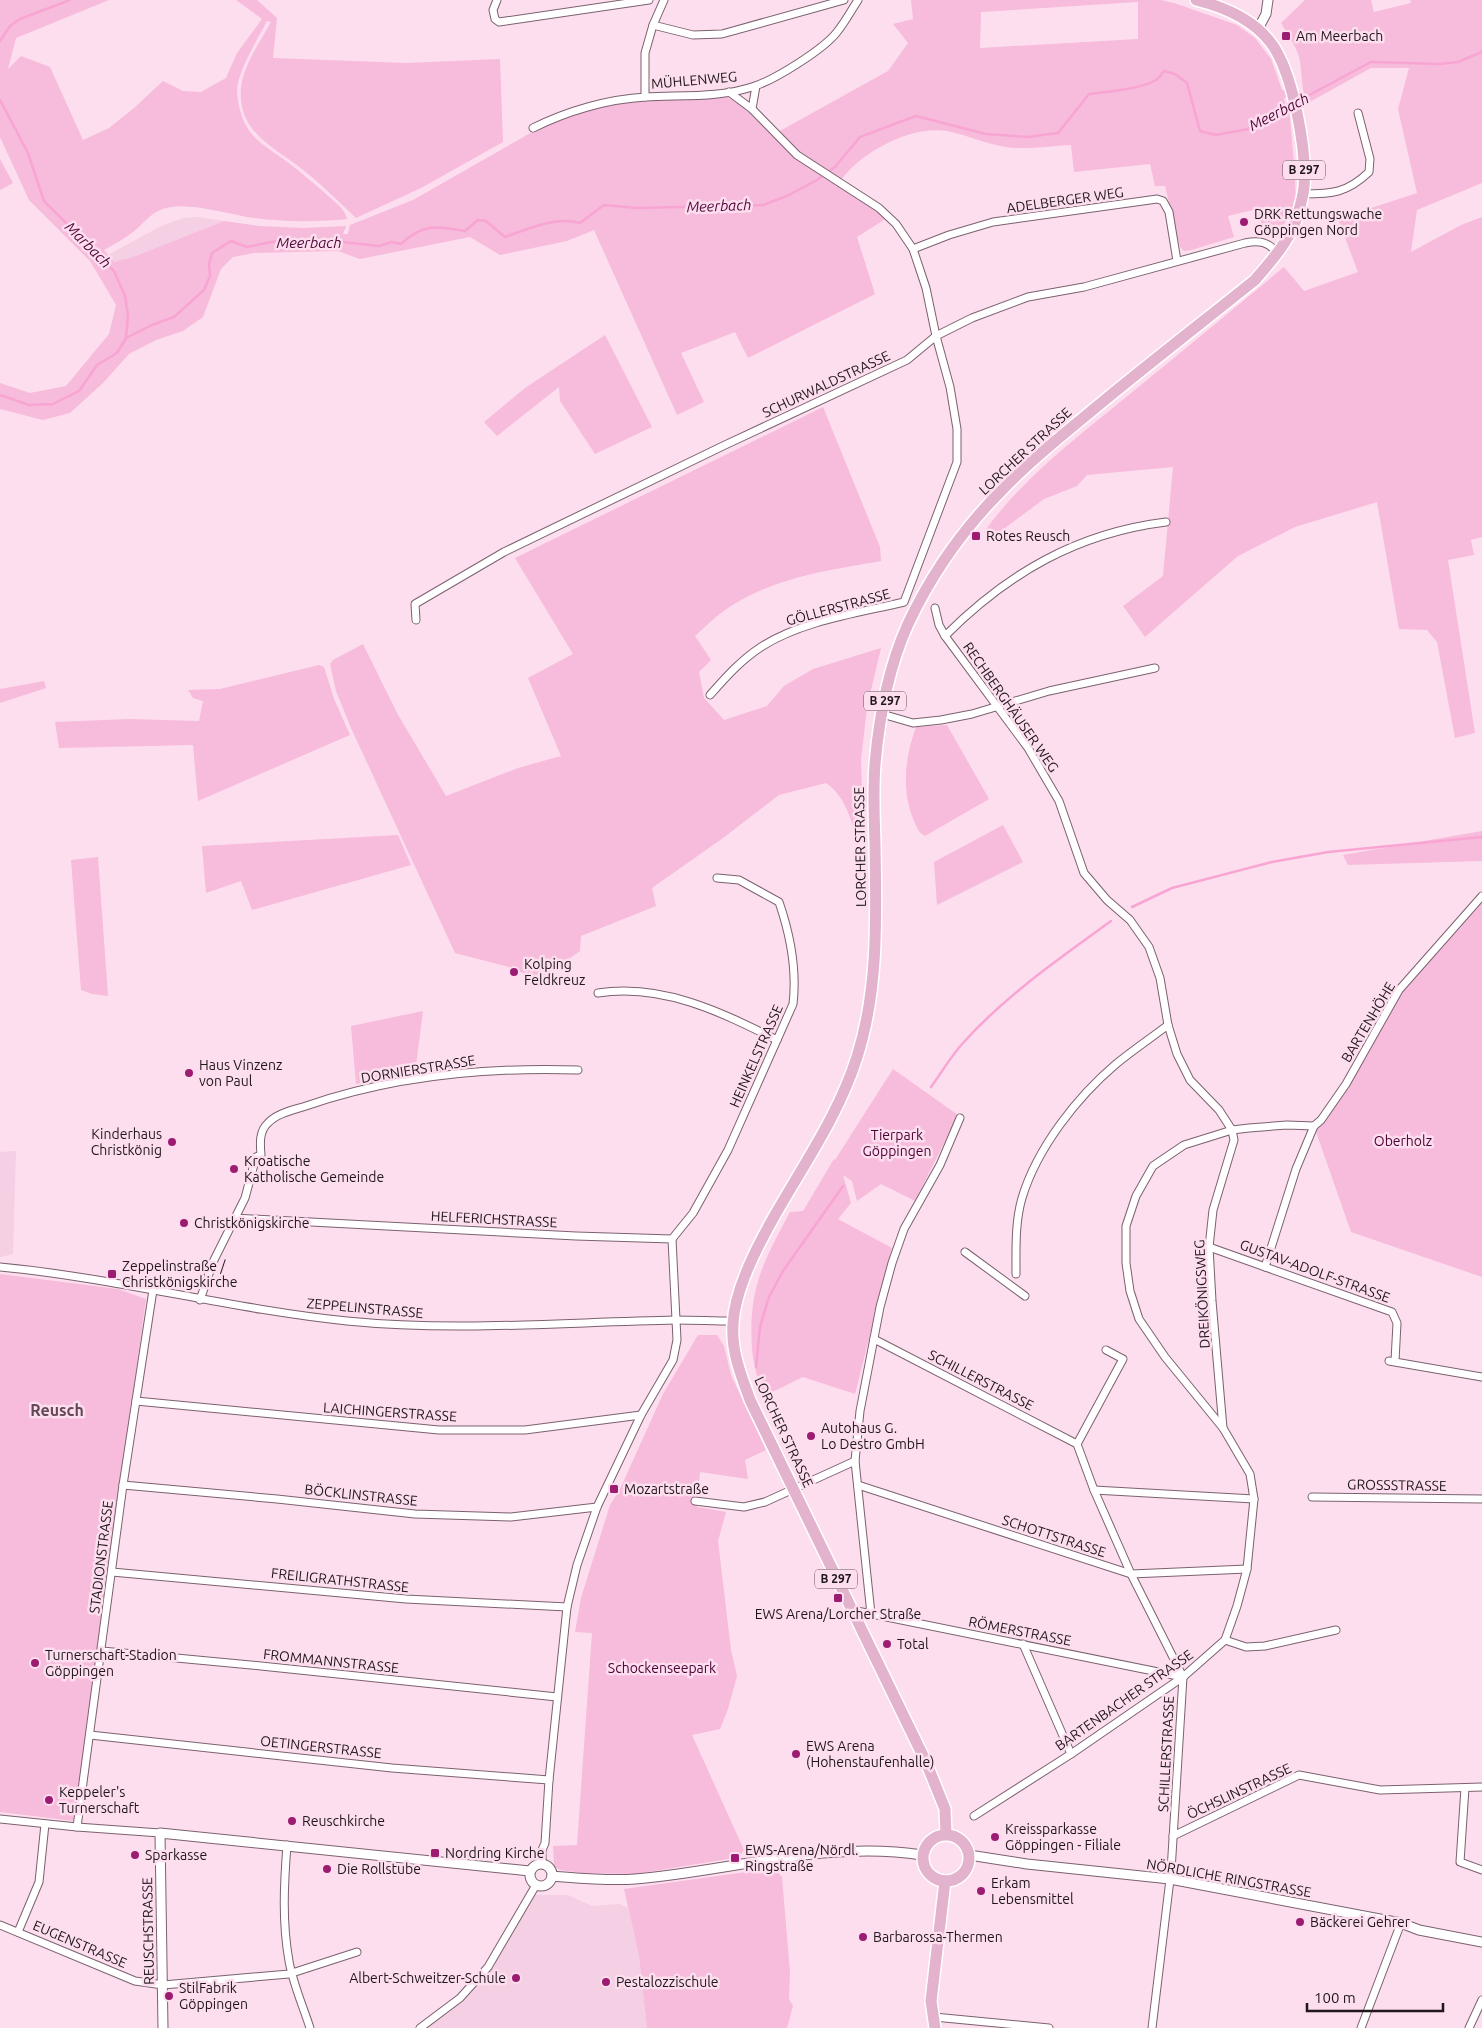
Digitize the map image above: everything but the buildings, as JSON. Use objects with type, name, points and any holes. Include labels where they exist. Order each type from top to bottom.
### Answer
[{"type":"main road","name":"LORCHER STRASSE","points":[[946,1834],[945,1809],[938,1790],[750,1400],[737,1364],[733,1340],[733,1321],[744,1277],[758,1245],[833,1115],[856,1060],[865,1028],[873,978],[876,926],[874,789],[882,714],[888,685],[906,628],[926,589],[970,526],[1001,490],[1065,433],[1255,280],[1278,253],[1295,222],[1303,194],[1304,169],[1296,117],[1285,68],[1271,42],[1258,29],[1238,15],[1196,0]]},
{"type":"main road","points":[[946,1834],[959,1838],[968,1848],[969,1855],[966,1870],[953,1880],[945,1881],[931,1876],[926,1870],[922,1855],[928,1842],[933,1838],[946,1834]]},
{"type":"main road","points":[[934,2022],[931,2001],[945,1881]]},
{"type":"street","points":[[497,0],[493,10],[495,19],[499,22],[506,22],[649,0]]},
{"type":"street","points":[[644,97],[645,53],[653,25],[664,0]]},
{"type":"street","points":[[653,25],[693,35],[722,34],[844,0]]},
{"type":"street","name":"MÜHLENWEG","points":[[533,128],[562,116],[598,105],[644,97],[729,92],[756,86],[804,60],[823,45],[837,33],[858,0]]},
{"type":"street","points":[[1258,29],[1266,14],[1268,0]]},
{"type":"street","points":[[752,109],[756,86]]},
{"type":"street","points":[[729,92],[752,109],[797,155],[879,208],[896,224],[913,249],[926,288],[936,336]]},
{"type":"street","points":[[1303,194],[1332,193],[1347,189],[1369,172],[1370,159],[1358,113]]},
{"type":"street","name":"ADELBERGER WEG","points":[[913,249],[949,235],[993,222],[1157,199],[1163,201],[1169,212],[1177,261]]},
{"type":"street","name":"SCHURWALDSTRASSE","points":[[416,620],[414,604],[492,558],[725,445],[907,360],[936,336],[972,318],[1028,298],[1084,287],[1256,241],[1271,245],[1278,253]]},
{"type":"street","name":"GÖLLERSTRASSE","points":[[710,695],[745,658],[778,637],[810,625],[904,602],[957,462],[957,429],[950,387],[936,336]]},
{"type":"street","points":[[946,636],[1003,585],[1044,559],[1116,530],[1166,522]]},
{"type":"street","name":"RECHBERGHÄUSER WEG","points":[[935,608],[939,625],[946,636],[1028,748],[1059,801],[1084,874],[1130,920],[1149,947],[1160,978],[1168,1025],[1177,1054],[1190,1080],[1219,1110],[1232,1130]]},
{"type":"street","points":[[882,714],[913,723],[972,714],[1051,690],[1156,668]]},
{"type":"street","name":"HEINKELSTRASSE","points":[[672,1239],[693,1213],[728,1150],[793,1004],[795,984],[786,925],[779,902],[739,880],[717,878]]},
{"type":"street","name":"BARTENHÖHE","points":[[1314,1126],[1322,1120],[1346,1084],[1399,990],[1482,896]]},
{"type":"street","points":[[598,993],[630,990],[678,998],[725,1014],[777,1040]]},
{"type":"street","points":[[1016,1274],[1017,1224],[1022,1198],[1032,1172],[1051,1136],[1086,1094],[1115,1065],[1168,1025]]},
{"type":"street","name":"DORNIERSTRASSE","points":[[234,1218],[245,1198],[256,1157],[261,1155],[260,1136],[268,1123],[280,1115],[339,1095],[401,1082],[469,1072],[578,1070]]},
{"type":"street","points":[[872,1614],[856,1461],[860,1411],[880,1307],[904,1229],[940,1165],[960,1118]]},
{"type":"street","name":"BARTENBACHER STRASSE","points":[[974,1816],[1072,1754],[1183,1677],[1225,1640],[1247,1569],[1254,1499],[1250,1474],[1223,1428],[1165,1357],[1139,1319],[1128,1282],[1126,1226],[1136,1196],[1153,1166],[1184,1145],[1232,1130],[1286,1125],[1314,1126]]},
{"type":"street","points":[[1265,1267],[1296,1169],[1314,1126]]},
{"type":"street","name":"DREIKÖNIGSWEG","points":[[1223,1428],[1212,1301],[1210,1247],[1213,1210],[1234,1140],[1232,1130]]},
{"type":"street","points":[[200,1300],[213,1262],[234,1218]]},
{"type":"street","name":"HELFERICHSTRASSE","points":[[234,1218],[576,1236],[672,1239]]},
{"type":"street","points":[[542,1864],[567,1607],[577,1566],[597,1507],[641,1415],[673,1360],[677,1340],[677,1320],[672,1239]]},
{"type":"street","name":"GUSTAV-ADOLF-STRASSE","points":[[1210,1247],[1392,1312],[1398,1323],[1392,1361],[1482,1377]]},
{"type":"street","points":[[965,1252],[1025,1296]]},
{"type":"street","name":"ZEPPELINSTRASSE","points":[[0,1267],[120,1283],[200,1300],[331,1319],[436,1326],[552,1325],[677,1320],[733,1321]]},
{"type":"street","name":"STADIONSTRASSE","points":[[77,1827],[123,1486],[153,1290]]},
{"type":"street","name":"SCHILLERSTRASSE","points":[[874,1338],[1076,1444],[1131,1574],[1183,1677],[1174,1836],[1152,2028]]},
{"type":"street","points":[[1076,1444],[1122,1359],[1106,1350]]},
{"type":"street","name":"LAICHINGERSTRASSE","points":[[136,1401],[439,1430],[525,1430],[641,1415]]},
{"type":"street","points":[[695,1501],[744,1507],[765,1502],[856,1461]]},
{"type":"street","name":"SCHOTTSTRASSE","points":[[858,1485],[1131,1574],[1247,1569]]},
{"type":"street","name":"BÖCKLINSTRASSE","points":[[123,1486],[278,1499],[415,1514],[512,1517],[597,1507]]},
{"type":"street","points":[[1094,1490],[1254,1499]]},
{"type":"street","name":"GROSSSTRASSE","points":[[1312,1497],[1482,1499]]},
{"type":"street","name":"FREILIGRATHSTRASSE","points":[[112,1572],[406,1599],[567,1607]]},
{"type":"street","name":"RÖMERSTRASSE","points":[[852,1610],[1183,1677]]},
{"type":"street","points":[[1225,1640],[1246,1646],[1265,1646],[1336,1630]]},
{"type":"street","points":[[1023,1644],[1072,1754]]},
{"type":"street","name":"FROMMANNSTRASSE","points":[[102,1651],[557,1697]]},
{"type":"street","name":"OETINGERSTRASSE","points":[[90,1735],[392,1768],[549,1780]]},
{"type":"street","name":"ÖCHSLINSTRASSE","points":[[1174,1836],[1298,1775],[1372,1789],[1482,1787]]},
{"type":"street","points":[[1465,1788],[1460,1862],[1482,1870]]},
{"type":"street","points":[[0,1819],[287,1845],[530,1871]]},
{"type":"street","points":[[18,1932],[39,1882],[45,1824]]},
{"type":"street","name":"REUSCHSTRASSE","points":[[160,1833],[163,2028]]},
{"type":"street","points":[[287,1845],[284,1883],[284,1923],[292,1973],[310,2028]]},
{"type":"street","points":[[552,1876],[634,1879],[823,1854],[872,1851],[922,1855]]},
{"type":"street","name":"NÖRDLICHE RINGSTRASSE","points":[[969,1855],[1027,1864],[1170,1880],[1401,1923],[1419,1930],[1482,1942]]},
{"type":"street","points":[[542,1864],[535,1866],[530,1871],[530,1878],[536,1885],[546,1885],[552,1876]]},
{"type":"street","points":[[542,1864],[550,1870],[552,1876]]},
{"type":"street","points":[[420,2028],[460,1998],[488,1967],[536,1885]]},
{"type":"street","points":[[1360,2028],[1401,1923]]},
{"type":"street","name":"EUGENSTRASSE","points":[[0,1925],[135,1981],[163,1985],[292,1973],[357,1952]]},
{"type":"street","points":[[1469,2028],[1482,2000]]},
{"type":"street","points":[[934,2022],[1049,2028]]},
{"type":"shaded area","points":[[198,217],[224,221],[133,257],[114,262],[108,255],[161,226],[184,218]]},
{"type":"shaded area","points":[[16,1151],[13,1254],[0,1257],[0,1152]]},
{"type":"shaded area","points":[[529,1895],[568,1895],[592,1906],[619,1904],[628,1908],[639,1956],[647,2028],[420,2028],[460,1998],[488,1967]]},
{"type":"green space","points":[[0,0],[109,0],[16,38],[8,69],[21,56],[50,67],[83,140],[109,128],[163,81],[183,91],[201,92],[226,78],[237,53],[262,19],[236,0],[257,0],[277,18],[273,58],[407,63],[500,59],[503,142],[421,188],[356,218],[302,169],[260,137],[251,127],[245,116],[241,103],[242,80],[253,54],[271,22],[267,21],[248,57],[238,82],[237,96],[242,117],[246,126],[258,140],[325,193],[341,208],[347,219],[277,220],[194,207],[170,207],[156,212],[130,235],[104,250],[114,262],[133,257],[224,221],[260,226],[304,228],[346,226],[343,234],[348,234],[350,225],[413,200],[548,123],[613,104],[721,96],[727,97],[740,105],[774,134],[791,155],[875,208],[887,218],[857,237],[875,294],[748,358],[735,332],[681,353],[704,402],[677,415],[594,230],[567,241],[500,255],[470,237],[360,259],[338,251],[254,253],[233,257],[221,269],[203,317],[183,331],[156,340],[129,354],[103,383],[70,413],[43,420],[0,409],[0,383],[30,393],[66,386],[109,334],[116,305],[90,261],[29,200],[0,137]]},
{"type":"green space","points":[[911,0],[1161,0],[1237,25],[1255,38],[1271,59],[1282,90],[1285,90],[1287,97],[1284,98],[1286,107],[1289,107],[1294,164],[1291,165],[1291,180],[1295,180],[1296,200],[1289,221],[1287,219],[1279,235],[1265,235],[1257,209],[1228,216],[1234,237],[1184,251],[1180,247],[1165,186],[1155,186],[1150,164],[1074,172],[1071,145],[1013,148],[991,144],[947,131],[919,132],[889,142],[875,150],[850,169],[841,180],[796,151],[778,132],[888,71],[908,43],[893,24],[913,19]],"holes":[[[1138,2],[1138,39],[980,48],[981,12]]]},
{"type":"green space","points":[[1305,0],[1371,0],[1374,12],[1411,3],[1410,0],[1482,0],[1482,183],[1417,210],[1411,252],[1461,225],[1482,217],[1482,537],[1471,540],[1474,555],[1448,560],[1475,733],[1455,738],[1437,642],[1427,630],[1399,629],[1377,502],[1295,527],[1238,556],[1145,637],[1123,606],[1163,576],[1173,467],[1087,475],[1077,486],[1044,499],[997,534],[984,532],[1015,494],[1050,460],[1284,267],[1304,291],[1358,272],[1338,219],[1417,193],[1398,109],[1409,68],[1371,68],[1306,104],[1299,56],[1281,23]]},
{"type":"green space","points":[[0,159],[13,183],[0,190]]},
{"type":"green space","points":[[605,335],[652,427],[595,454],[560,401],[559,387],[497,436],[484,422],[525,388]]},
{"type":"green space","points":[[823,407],[880,547],[881,561],[804,576],[767,588],[726,609],[695,636],[711,660],[699,672],[704,698],[724,720],[767,706],[784,686],[813,669],[881,648],[867,707],[861,760],[863,818],[858,855],[855,835],[845,806],[834,789],[826,783],[779,795],[723,838],[652,888],[656,906],[581,936],[580,951],[539,980],[509,967],[455,953],[351,728],[336,691],[330,664],[333,660],[363,644],[397,713],[446,796],[518,768],[561,756],[528,678],[573,654],[515,558]]},
{"type":"green space","points":[[319,665],[324,667],[334,699],[350,735],[198,801],[193,745],[59,748],[55,722],[129,719],[199,721],[203,701],[193,698],[188,690],[220,689]]},
{"type":"green space","points":[[44,681],[46,688],[0,703],[0,689]]},
{"type":"green space","points":[[947,725],[989,799],[925,836],[916,826],[907,797],[906,774],[909,750],[916,727]]},
{"type":"green space","points":[[1003,825],[1023,862],[937,905],[934,862]]},
{"type":"green space","points":[[1482,831],[1482,861],[1348,865],[1343,855]]},
{"type":"green space","points":[[398,835],[411,865],[252,910],[241,881],[206,893],[202,846]]},
{"type":"green space","points":[[98,857],[108,996],[92,994],[81,990],[71,860]]},
{"type":"green space","name":"Oberholz","points":[[1482,900],[1482,1277],[1351,1232],[1314,1126],[1321,1120],[1399,990]]},
{"type":"green space","points":[[423,1011],[415,1073],[356,1084],[351,1026]]},
{"type":"green space","name":"Tierpark Göppingen","points":[[893,1069],[958,1115],[915,1201],[881,1184],[857,1201],[852,1181],[843,1175],[851,1203],[838,1219],[892,1248],[855,1394],[803,1377],[762,1397],[753,1355],[751,1328],[752,1309],[759,1277],[772,1246],[790,1212],[803,1211],[834,1159]]},
{"type":"green space","points":[[0,1274],[118,1289],[146,1299],[74,1821],[0,1812]]},
{"type":"green space","name":"Schockenseepark","points":[[698,1335],[717,1335],[724,1346],[731,1375],[766,1450],[745,1460],[748,1479],[700,1472],[697,1507],[726,1512],[718,1541],[731,1650],[737,1676],[728,1709],[720,1729],[692,1735],[744,1850],[741,1855],[734,1858],[636,1874],[582,1873],[560,1870],[554,1866],[553,1846],[577,1845],[592,1633],[575,1632],[581,1598],[610,1505],[620,1489],[663,1394]]},
{"type":"green space","points":[[774,1868],[782,1877],[790,1973],[789,1999],[793,2006],[787,2028],[647,2028],[639,1956],[624,1889]]},
{"type":"waterway","name":"Marbach","points":[[0,41],[10,26],[20,19],[70,0]]},
{"type":"waterway","name":"Meerbach","points":[[1298,101],[1371,62],[1439,64],[1458,62],[1482,52]]},
{"type":"waterway","name":"Meerbach","points":[[126,338],[174,317],[204,290],[210,276],[209,264],[212,253],[231,241],[247,247],[277,241],[304,245],[333,241],[379,246],[392,242],[401,244],[416,232],[424,229],[439,227],[465,231],[478,220],[486,221],[505,237],[551,222],[571,221],[580,223],[604,205],[637,208],[763,205],[787,196],[817,180],[835,167],[860,137],[916,116],[986,134],[1027,137],[1058,133],[1089,94],[1142,86],[1156,80],[1164,71],[1175,74],[1187,83],[1200,131],[1216,135],[1248,129],[1266,115],[1290,103]]},
{"type":"waterway","name":"Marbach","points":[[0,100],[28,153],[44,201],[114,271],[125,296],[128,315],[126,338],[117,353],[97,365],[79,391],[53,404],[29,405],[0,395]]},
{"type":"waterway","points":[[1132,907],[1172,888],[1272,862],[1328,852],[1482,837]]},
{"type":"waterway","points":[[931,1087],[959,1048],[997,1009],[1034,978],[1111,921]]},
{"type":"waterway","points":[[756,1367],[760,1327],[769,1297],[783,1271],[843,1186]]},
{"type":"place","name":"Am Meerbach","points":[[1286,36]]},
{"type":"place","name":"DRK Rettungswache Göppingen Nord","points":[[1244,222]]},
{"type":"place","name":"Rotes Reusch","points":[[976,536]]},
{"type":"place","name":"Kolping Feldkreuz","points":[[514,972]]},
{"type":"place","name":"Haus Vinzenz von Paul","points":[[189,1073]]},
{"type":"place","name":"Kinderhaus Christkönig","points":[[172,1142]]},
{"type":"place","name":"Kroatische Katholische Gemeinde","points":[[234,1169]]},
{"type":"place","name":"Christkönigskirche","points":[[184,1223]]},
{"type":"place","name":"Zeppelinstraße / Christkönigskirche","points":[[112,1274]]},
{"type":"place","name":"Autohaus G. Lo Destro GmbH","points":[[811,1436]]},
{"type":"place","name":"Mozartstraße","points":[[614,1489]]},
{"type":"place","name":"EWS Arena/Lorcher Straße","points":[[838,1598]]},
{"type":"place","name":"Total","points":[[887,1644]]},
{"type":"place","name":"Turnerschaft-Stadion Göppingen","points":[[35,1663]]},
{"type":"place","name":"EWS Arena (Hohenstaufenhalle)","points":[[796,1754]]},
{"type":"place","name":"Keppeler's Turnerschaft","points":[[49,1800]]},
{"type":"place","name":"Reuschkirche","points":[[292,1821]]},
{"type":"place","name":"Kreissparkasse Göppingen - Filiale","points":[[995,1837]]},
{"type":"place","name":"Nordring Kirche","points":[[435,1853]]},
{"type":"place","name":"Sparkasse","points":[[135,1855]]},
{"type":"place","name":"EWS-Arena/Nördl. Ringstraße","points":[[735,1858]]},
{"type":"place","name":"Die Rollstube","points":[[327,1869]]},
{"type":"place","name":"Erkam Lebensmittel","points":[[981,1891]]},
{"type":"place","name":"Bäckerei Gehrer","points":[[1300,1922]]},
{"type":"place","name":"Barbarossa-Thermen","points":[[863,1937]]},
{"type":"place","name":"Albert-Schweitzer-Schule","points":[[516,1978]]},
{"type":"place","name":"Pestalozzischule","points":[[606,1982]]},
{"type":"place","name":"StilFabrik Göppingen","points":[[169,1996]]},
{"type":"district","name":"Reusch","points":[[57,1410]]}]
